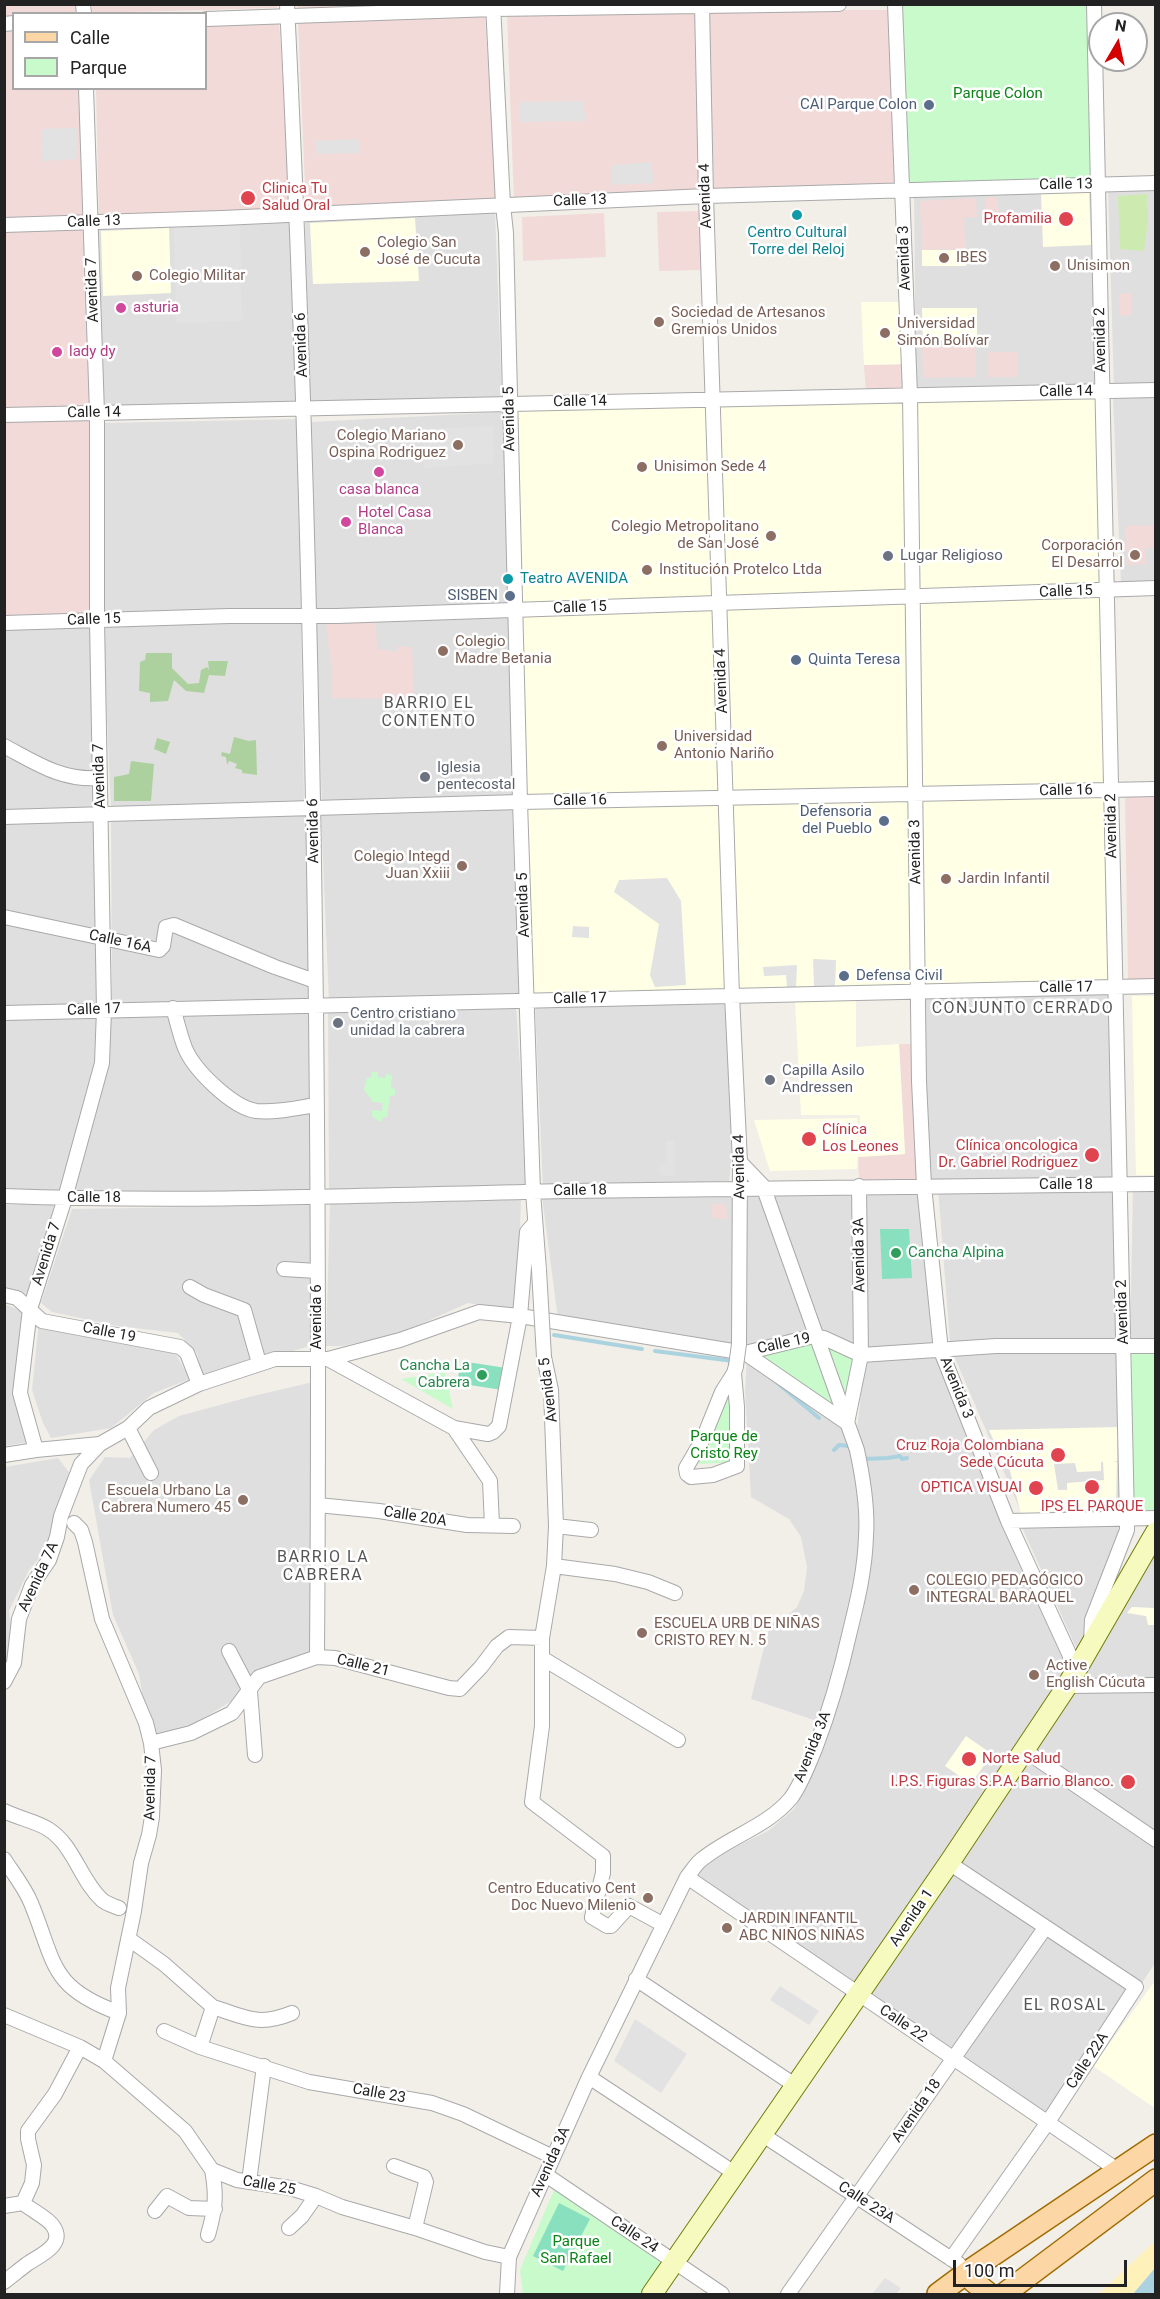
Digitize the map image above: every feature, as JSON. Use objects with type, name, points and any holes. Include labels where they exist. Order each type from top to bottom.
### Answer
[{"type":"main road","points":[[938,2295],[969,2271],[1155,2145]]},
{"type":"main road","points":[[1004,2295],[1155,2180]]},
{"type":"main road","points":[[969,2271],[973,2281],[989,2295]]},
{"type":"main road","points":[[946,2295],[957,2295]]},
{"type":"street","points":[[207,19],[287,11],[839,4]]},
{"type":"street","name":"Avenida 3","points":[[895,4],[910,395],[918,991],[924,1186],[941,1351],[1072,1678]]},
{"type":"street","name":"Avenida 2","points":[[1091,1642],[1092,1620],[1127,1530],[1094,4]]},
{"type":"street","name":"Avenida 4","points":[[702,6],[732,995],[741,1161],[742,1348],[735,1370],[722,1392],[703,1439],[686,1471],[691,1477],[713,1475],[737,1466],[735,1370]]},
{"type":"street","name":"Avenida 5","points":[[494,7],[502,205],[506,233],[520,802],[533,1192],[544,1357],[551,1390],[557,1493],[554,1566],[542,1638],[541,1750],[532,1802],[603,1856],[603,1873],[592,1917],[611,1926],[629,1906],[662,1924]]},
{"type":"street","name":"Avenida 6","points":[[287,11],[304,409],[314,810],[317,1271],[322,1359],[317,1657]]},
{"type":"street","name":"Avenida 7","points":[[36,1449],[20,1393],[30,1309],[102,1063],[104,1010],[97,620],[97,413],[86,90]]},
{"type":"street","name":"Calle 13","points":[[4,225],[706,196],[1155,183]]},
{"type":"street","name":"Calle 14","points":[[4,415],[1155,390]]},
{"type":"street","name":"Calle 15","points":[[4,623],[515,610],[1155,588]]},
{"type":"street","points":[[4,746],[62,775],[79,779],[100,778]]},
{"type":"street","name":"Calle 16","points":[[4,817],[314,810],[520,802],[1155,789]]},
{"type":"street","name":"Calle 16A","points":[[4,916],[159,950],[163,946],[166,927],[174,925],[315,981]]},
{"type":"street","name":"Calle 17","points":[[4,1013],[1155,986]]},
{"type":"street","points":[[173,1008],[185,1050],[206,1079],[233,1100],[253,1110],[265,1111],[316,1105]]},
{"type":"street","points":[[741,1161],[763,1186],[814,1336],[847,1423]]},
{"type":"street","name":"Calle 18","points":[[4,1196],[64,1198],[317,1197],[763,1186],[1155,1185]]},
{"type":"street","name":"Avenida 3A","points":[[507,2295],[509,2257],[589,2077],[687,1877],[700,1861],[721,1846],[753,1830],[790,1798],[803,1778],[824,1725],[841,1670],[864,1571],[867,1533],[862,1474],[857,1450],[847,1423],[861,1355],[859,1186]]},
{"type":"street","points":[[4,1455],[36,1449],[100,1444],[128,1428],[148,1408],[199,1384],[275,1359],[322,1359],[454,1428],[488,1434],[493,1432],[499,1426],[520,1316],[527,1232],[535,1223]]},
{"type":"street","points":[[284,1269],[317,1271]]},
{"type":"street","points":[[190,1287],[204,1295],[244,1310],[259,1363]]},
{"type":"street","name":"Calle 19","points":[[4,1295],[17,1298],[42,1321],[180,1347],[187,1353],[199,1384]]},
{"type":"street","name":"Calle 19","points":[[322,1359],[400,1340],[479,1312],[742,1348],[814,1336],[824,1338],[861,1355],[996,1347],[1155,1346]]},
{"type":"street","points":[[742,1348],[847,1423]]},
{"type":"street","points":[[128,1428],[151,1473]]},
{"type":"street","points":[[454,1428],[490,1481],[492,1525]]},
{"type":"street","name":"Avenida 7A","points":[[4,1682],[14,1663],[19,1619],[32,1585],[49,1560],[57,1538],[61,1516],[81,1464],[100,1444]]},
{"type":"street","name":"Calle 20A","points":[[318,1505],[379,1511],[467,1525],[513,1526]]},
{"type":"street","points":[[1008,1521],[1155,1518]]},
{"type":"street","name":"Avenida 7","points":[[74,1523],[81,1530],[85,1542],[102,1619],[146,1723],[154,1770],[152,1817],[141,1863],[129,1939],[118,1988],[119,2013],[104,2061]]},
{"type":"street","points":[[556,1526],[591,1530]]},
{"type":"street","name":"Avenida 1","points":[[652,2295],[950,1863],[1072,1678],[1155,1532]]},
{"type":"street","points":[[554,1566],[648,1582],[675,1593]]},
{"type":"street","name":"Calle 21","points":[[151,1743],[191,1733],[232,1713],[259,1677],[317,1657],[335,1658],[460,1689],[497,1646],[509,1637],[542,1638]]},
{"type":"street","points":[[229,1651],[250,1691],[255,1755]]},
{"type":"street","points":[[542,1658],[678,1740]]},
{"type":"street","points":[[1072,1678],[1155,1685]]},
{"type":"street","points":[[1024,1750],[1155,1840]]},
{"type":"street","points":[[4,1811],[48,1828],[65,1845],[84,1878],[104,1902],[119,1908]]},
{"type":"street","points":[[4,1859],[30,1901],[54,1967],[64,1982],[98,2005],[119,2013]]},
{"type":"street","name":"Calle 22A","points":[[950,1863],[1136,1987],[1048,2122],[951,2259]]},
{"type":"street","name":"Calle 22","points":[[687,1877],[1119,2171]]},
{"type":"street","name":"Avenida 18","points":[[788,2295],[1045,1928]]},
{"type":"street","points":[[129,1939],[164,1964],[213,2007],[254,2020],[267,2021],[292,2013]]},
{"type":"street","points":[[636,1979],[796,2086]]},
{"type":"street","points":[[200,2047],[213,2007]]},
{"type":"street","points":[[4,2015],[80,2047],[104,2061],[185,2131],[212,2170],[216,2192],[215,2209],[208,2235]]},
{"type":"street","name":"Calle 23","points":[[164,2031],[200,2047],[309,2082],[432,2103],[463,2114],[553,2157]]},
{"type":"street","points":[[23,2203],[32,2183],[34,2165],[28,2131],[55,2094],[80,2047]]},
{"type":"street","points":[[249,2182],[264,2066]]},
{"type":"street","points":[[589,2077],[736,2174]]},
{"type":"street","name":"Calle 23A","points":[[763,2135],[969,2271]]},
{"type":"street","points":[[394,2166],[424,2177],[426,2182],[415,2228]]},
{"type":"street","name":"Calle 25","points":[[212,2170],[237,2180],[290,2188],[484,2252],[509,2257]]},
{"type":"street","name":"Calle 24","points":[[546,2175],[722,2295]]},
{"type":"street","points":[[154,2211],[168,2196],[189,2208],[215,2209]]},
{"type":"street","points":[[289,2228],[302,2216],[316,2196]]},
{"type":"street","points":[[4,2205],[23,2203],[49,2221],[55,2228],[57,2238],[50,2251],[4,2282]]},
{"type":"shaded area","points":[[92,4],[277,4],[277,8],[92,12]]},
{"type":"shaded area","points":[[486,4],[298,14],[297,5]]},
{"type":"shaded area","points":[[4,5],[79,5],[79,12],[12,12],[12,17],[5,17]]},
{"type":"shaded area","points":[[697,10],[701,191],[514,202],[507,15]]},
{"type":"shaded area","points":[[708,10],[889,10],[898,186],[714,192]]},
{"type":"shaded area","points":[[485,15],[497,200],[306,209],[298,22]]},
{"type":"shaded area","points":[[279,22],[292,210],[99,218],[96,90],[207,90],[207,25]]},
{"type":"shaded area","points":[[4,30],[12,30],[12,90],[81,90],[87,218],[5,222]]},
{"type":"shaded area","points":[[583,101],[586,121],[519,122],[519,102]]},
{"type":"shaded area","points":[[77,128],[78,159],[42,161],[41,129]]},
{"type":"shaded area","points":[[358,139],[361,153],[317,154],[315,141]]},
{"type":"shaded area","points":[[651,162],[654,183],[611,185],[612,165]]},
{"type":"shaded area","points":[[1155,185],[1155,387],[1114,389],[1108,186]]},
{"type":"shaded area","points":[[1093,187],[1100,385],[916,388],[914,195]]},
{"type":"shaded area","name":"Profamilia","points":[[1089,192],[1091,245],[1043,247],[1041,193]]},
{"type":"shaded area","points":[[997,197],[999,215],[987,216],[985,198]]},
{"type":"shaded area","points":[[976,198],[977,217],[964,218],[966,249],[922,250],[920,201]]},
{"type":"shaded area","points":[[495,211],[502,399],[309,408],[305,217]]},
{"type":"shaded area","points":[[699,211],[701,270],[659,271],[657,212]]},
{"type":"shaded area","points":[[604,213],[606,257],[523,261],[522,217]]},
{"type":"shaded area","name":"Colegio San José de Cucuta","points":[[415,218],[419,281],[313,284],[310,223]]},
{"type":"shaded area","points":[[293,219],[299,407],[100,412],[98,227]]},
{"type":"shaded area","points":[[240,225],[242,321],[176,323],[174,226]]},
{"type":"shaded area","points":[[88,228],[91,413],[5,414],[4,231]]},
{"type":"shaded area","name":"Colegio Militar","points":[[169,228],[171,293],[103,296],[101,231]]},
{"type":"shaded area","name":"IBES","points":[[922,250],[966,250],[966,266],[922,266]]},
{"type":"shaded area","points":[[1131,293],[1131,315],[1120,316],[1119,294]]},
{"type":"shaded area","name":"Universidad Simón Bolívar","points":[[861,302],[906,302],[908,364],[864,365]]},
{"type":"shaded area","points":[[922,308],[977,308],[977,340],[923,341]]},
{"type":"shaded area","points":[[975,340],[976,377],[923,378],[922,342]]},
{"type":"shaded area","points":[[988,352],[1017,352],[1018,377],[988,377]]},
{"type":"shaded area","points":[[908,364],[909,392],[866,393],[864,365]]},
{"type":"shaded area","points":[[1104,397],[1114,980],[529,995],[513,410]]},
{"type":"shaded area","points":[[1155,397],[1155,583],[1121,584],[1113,399]]},
{"type":"shaded area","points":[[504,412],[513,604],[315,611],[311,422]]},
{"type":"shaded area","points":[[300,419],[301,610],[105,614],[104,423]]},
{"type":"shaded area","points":[[92,420],[95,615],[5,619],[4,421]]},
{"type":"shaded area","points":[[493,426],[494,463],[424,468],[422,429]]},
{"type":"shaded area","points":[[1154,525],[1155,548],[1146,548],[1146,564],[1127,565],[1125,526]]},
{"type":"shaded area","points":[[512,613],[516,798],[322,803],[315,621]]},
{"type":"shaded area","points":[[301,621],[304,803],[111,810],[103,624]]},
{"type":"shaded area","points":[[326,622],[376,623],[377,649],[397,652],[397,646],[412,647],[414,699],[332,698],[332,673]]},
{"type":"shaded area","points":[[96,624],[97,810],[5,810],[4,627]]},
{"type":"shaded area","points":[[1155,796],[1155,980],[1128,981],[1125,797]]},
{"type":"shaded area","points":[[512,806],[519,996],[329,1002],[321,814]]},
{"type":"shaded area","points":[[308,815],[314,1000],[112,1003],[111,818]]},
{"type":"shaded area","points":[[96,820],[100,1005],[5,1005],[4,822]]},
{"type":"shaded area","points":[[667,878],[681,901],[686,985],[655,987],[650,975],[659,924],[614,892],[619,880]]},
{"type":"shaded area","points":[[573,926],[589,927],[589,938],[572,937]]},
{"type":"shaded area","points":[[813,959],[836,960],[835,986],[814,986]]},
{"type":"shaded area","points":[[797,965],[796,987],[787,987],[786,975],[764,976],[763,967]]},
{"type":"shaded area","points":[[1116,990],[1119,1180],[930,1179],[922,997]]},
{"type":"shaded area","points":[[1132,996],[1155,996],[1155,1175],[1136,1175]]},
{"type":"shaded area","points":[[856,998],[856,1047],[899,1044],[905,1154],[858,1157],[857,1169],[770,1171],[754,1120],[857,1118],[859,1145],[860,1115],[801,1115],[795,1001]]},
{"type":"shaded area","points":[[728,1000],[732,1153],[729,1181],[543,1188],[535,1005]]},
{"type":"shaded area","points":[[516,1006],[528,1188],[329,1193],[328,1010]]},
{"type":"shaded area","points":[[313,1010],[313,1191],[73,1194],[5,1189],[4,1016]]},
{"type":"shaded area","points":[[899,1044],[914,1044],[919,1179],[859,1180],[858,1157],[905,1154]]},
{"type":"shaded area","points":[[666,1141],[674,1141],[674,1176],[660,1175],[659,1165],[666,1162]]},
{"type":"shaded area","points":[[766,1188],[856,1191],[858,1352],[816,1327]]},
{"type":"shaded area","points":[[938,1188],[1119,1190],[1121,1343],[950,1342]]},
{"type":"shaded area","points":[[1133,1188],[1155,1188],[1155,1344],[1130,1344]]},
{"type":"shaded area","points":[[921,1190],[936,1344],[865,1351],[863,1191]]},
{"type":"shaded area","points":[[760,1191],[810,1331],[744,1350],[742,1192]]},
{"type":"shaded area","points":[[737,1192],[736,1349],[558,1319],[542,1197]]},
{"type":"shaded area","points":[[521,1200],[517,1311],[468,1303],[399,1334],[342,1346],[326,1346],[330,1203]]},
{"type":"shaded area","points":[[54,1204],[30,1296],[5,1288],[4,1205]]},
{"type":"shaded area","points":[[712,1204],[726,1204],[727,1219],[712,1218]]},
{"type":"shaded area","points":[[312,1205],[310,1346],[202,1377],[197,1353],[178,1333],[117,1326],[52,1312],[41,1303],[72,1209]]},
{"type":"shaded area","points":[[4,1304],[28,1313],[15,1391],[21,1425],[28,1442],[5,1446]]},
{"type":"shaded area","points":[[39,1321],[174,1351],[190,1379],[154,1393],[111,1428],[51,1438],[43,1423],[32,1390]]},
{"type":"shaded area","points":[[952,1351],[1123,1352],[1119,1513],[1023,1517]]},
{"type":"shaded area","points":[[935,1352],[1070,1671],[862,1988],[694,1875],[710,1859],[768,1831],[794,1809],[802,1794],[833,1719],[862,1617],[869,1566],[862,1452],[857,1429],[865,1359]]},
{"type":"shaded area","points":[[747,1356],[846,1424],[860,1475],[862,1572],[823,1723],[751,1699],[770,1624],[782,1620],[797,1607],[804,1591],[807,1567],[801,1537],[789,1519],[751,1497],[745,1392]]},
{"type":"shaded area","points":[[313,1382],[314,1652],[255,1676],[230,1702],[192,1725],[156,1735],[146,1717],[139,1674],[113,1615],[89,1480],[105,1457],[130,1458],[154,1430],[179,1416]]},
{"type":"shaded area","points":[[1118,1427],[1117,1461],[1113,1462],[1117,1462],[1116,1507],[1063,1511],[1062,1503],[1062,1511],[1021,1514],[1009,1467],[1005,1467],[989,1430]],"holes":[[[1101,1462],[1103,1462],[1104,1480],[1067,1483],[1067,1490],[1058,1490],[1054,1464],[1075,1463],[1077,1472],[1101,1471]]]},
{"type":"shaded area","points":[[58,1458],[72,1476],[41,1556],[29,1570],[9,1611],[13,1644],[5,1677],[5,1467]]},
{"type":"shaded area","points":[[1118,1522],[1121,1582],[1078,1652],[1021,1525]]},
{"type":"shaded area","points":[[1155,1542],[1155,1679],[1081,1678]]},
{"type":"shaded area","points":[[1132,1607],[1155,1608],[1155,1625],[1148,1625],[1146,1616],[1127,1613]]},
{"type":"shaded area","points":[[1155,1689],[1155,1834],[1035,1753],[1072,1692]]},
{"type":"shaded area","name":"Norte Salud","points":[[966,1736],[992,1754],[971,1784],[945,1766]]},
{"type":"shaded area","points":[[1031,1759],[1155,1844],[1155,1963],[1140,1986],[959,1863]]},
{"type":"shaded area","points":[[955,1869],[1037,1927],[954,2049],[868,1993]]},
{"type":"shaded area","points":[[1047,1932],[1135,1993],[1048,2115],[961,2055]]},
{"type":"shaded area","points":[[1155,1981],[1155,2108],[1093,2066]]},
{"type":"shaded area","points":[[780,1986],[819,2011],[809,2025],[770,2000]]},
{"type":"shaded area","points":[[635,2019],[687,2054],[661,2093],[614,2061]]},
{"type":"shaded area","points":[[885,2278],[901,2288],[896,2294],[872,2294]]},
{"type":"green space","name":"Parque Colon","points":[[1086,5],[1096,182],[907,185],[901,6]]},
{"type":"green space","points":[[1147,194],[1148,221],[1144,251],[1120,249],[1118,196]]},
{"type":"green space","points":[[146,653],[172,653],[172,668],[188,684],[199,683],[201,670],[207,667],[209,670],[208,661],[228,661],[225,676],[209,675],[204,693],[186,691],[174,680],[168,701],[150,702],[150,693],[139,691],[140,662],[145,660]]},
{"type":"green space","points":[[234,737],[249,741],[256,740],[257,775],[242,773],[242,770],[235,768],[237,764],[229,761],[227,765],[226,757],[221,756],[222,752],[230,754]]},
{"type":"green space","points":[[157,738],[170,742],[166,754],[154,749]]},
{"type":"green space","points":[[131,761],[154,764],[151,801],[114,801],[114,777],[129,774]]},
{"type":"green space","points":[[372,1072],[378,1072],[378,1077],[386,1078],[386,1073],[392,1076],[391,1088],[395,1089],[395,1095],[390,1096],[387,1117],[383,1117],[382,1122],[372,1117],[372,1110],[382,1111],[383,1103],[373,1102],[364,1090],[367,1077],[371,1078]]},
{"type":"green space","name":"Cancha Alpina","points":[[880,1229],[909,1229],[912,1278],[882,1279]]},
{"type":"green space","points":[[819,1339],[859,1356],[843,1399]]},
{"type":"green space","points":[[811,1345],[837,1411],[751,1354]]},
{"type":"green space","points":[[1132,1353],[1155,1354],[1155,1515],[1128,1514]]},
{"type":"green space","name":"Cancha La Cabrera","points":[[461,1361],[506,1368],[502,1390],[457,1383]]},
{"type":"green space","points":[[445,1372],[453,1409],[401,1379]]},
{"type":"green space","name":"Parque de Cristo Rey","points":[[733,1383],[742,1462],[698,1464]]},
{"type":"green space","name":"Parque San Rafael","points":[[554,2190],[667,2255],[640,2294],[523,2294],[520,2270]]},
{"type":"green space","points":[[559,2203],[590,2219],[563,2271],[533,2256]]},
{"type":"sand","points":[[1155,2241],[1155,2268],[1133,2294],[1099,2294]]},
{"type":"water","points":[[1155,2268],[1155,2294],[1133,2294]]},
{"type":"waterway","points":[[554,1335],[642,1349]]},
{"type":"waterway","points":[[655,1351],[733,1361]]},
{"type":"waterway","points":[[774,1380],[819,1418]]},
{"type":"waterway","points":[[834,1450],[839,1445],[849,1446]]},
{"type":"waterway","points":[[862,1459],[900,1456],[902,1459],[907,1458]]},
{"type":"place","name":"CAI Parque Colon","points":[[929,105]]},
{"type":"place","name":"Clinica Tu Salud Oral","points":[[248,198]]},
{"type":"place","name":"Centro Cultural Torre del Reloj","points":[[797,215]]},
{"type":"place","name":"Profamilia","points":[[1066,219]]},
{"type":"place","name":"Colegio San José de Cucuta","points":[[365,252]]},
{"type":"place","name":"IBES","points":[[944,258]]},
{"type":"place","name":"Unisimon","points":[[1055,266]]},
{"type":"place","name":"Colegio Militar","points":[[137,276]]},
{"type":"place","name":"asturia","points":[[121,308]]},
{"type":"place","name":"Sociedad de Artesanos Gremios Unidos","points":[[659,322]]},
{"type":"place","name":"Universidad Simón Bolívar","points":[[885,333]]},
{"type":"place","name":"lady dy","points":[[57,352]]},
{"type":"place","name":"Colegio Mariano Ospina Rodriguez","points":[[458,445]]},
{"type":"place","name":"Unisimon Sede 4","points":[[642,467]]},
{"type":"place","name":"casa blanca","points":[[379,472]]},
{"type":"place","name":"Hotel Casa Blanca","points":[[346,522]]},
{"type":"place","name":"Colegio Metropolitano de San José","points":[[771,536]]},
{"type":"place","name":"Corporación El Desarrol","points":[[1135,555]]},
{"type":"place","name":"Lugar Religioso","points":[[888,556]]},
{"type":"place","name":"Institución Protelco Ltda","points":[[647,570]]},
{"type":"place","name":"Teatro AVENIDA","points":[[508,579]]},
{"type":"place","name":"SISBEN","points":[[510,596]]},
{"type":"place","name":"Colegio Madre Betania","points":[[443,651]]},
{"type":"place","name":"Quinta Teresa","points":[[796,660]]},
{"type":"place","name":"Universidad Antonio Nariño","points":[[662,746]]},
{"type":"place","name":"Iglesia pentecostal","points":[[425,777]]},
{"type":"place","name":"Defensoria del Pueblo","points":[[884,821]]},
{"type":"place","name":"Colegio Integd Juan Xxiii","points":[[462,866]]},
{"type":"place","name":"Jardin Infantil","points":[[946,879]]},
{"type":"place","name":"Defensa Civil","points":[[844,976]]},
{"type":"place","name":"Centro cristiano unidad la cabrera","points":[[338,1023]]},
{"type":"place","name":"Capilla Asilo Andressen","points":[[770,1080]]},
{"type":"place","name":"Clínica Los Leones","points":[[809,1139]]},
{"type":"place","name":"Clínica oncologica Dr. Gabriel Rodriguez","points":[[1092,1155]]},
{"type":"place","name":"Cancha Alpina","points":[[896,1253]]},
{"type":"place","name":"Cancha La Cabrera","points":[[482,1375]]},
{"type":"place","name":"Cruz Roja Colombiana Sede Cúcuta","points":[[1058,1455]]},
{"type":"place","name":"IPS EL PARQUE","points":[[1092,1487]]},
{"type":"place","name":"OPTICA VISUAl","points":[[1036,1488]]},
{"type":"place","name":"Escuela Urbano La Cabrera Numero 45","points":[[243,1500]]},
{"type":"place","name":"COLEGIO PEDAGÓGICO INTEGRAL BARAQUEL","points":[[914,1590]]},
{"type":"place","name":"ESCUELA URB DE NIÑAS CRISTO REY N. 5","points":[[642,1633]]},
{"type":"place","name":"Active English Cúcuta","points":[[1034,1675]]},
{"type":"place","name":"Norte Salud","points":[[969,1759]]},
{"type":"place","name":"I.P.S. Figuras S.P.A. Barrio Blanco.","points":[[1128,1782]]},
{"type":"place","name":"Centro Educativo Cent Doc Nuevo Milenio","points":[[648,1898]]},
{"type":"place","name":"JARDIN INFANTIL ABC NIÑOS NIÑAS","points":[[727,1928]]},
{"type":"district","name":"BARRIO EL CONTENTO","points":[[429,713]]},
{"type":"district","name":"CONJUNTO CERRADO","points":[[1023,1009]]},
{"type":"district","name":"BARRIO LA CABRERA","points":[[323,1567]]},
{"type":"district","name":"EL ROSAL","points":[[1065,2006]]}]
